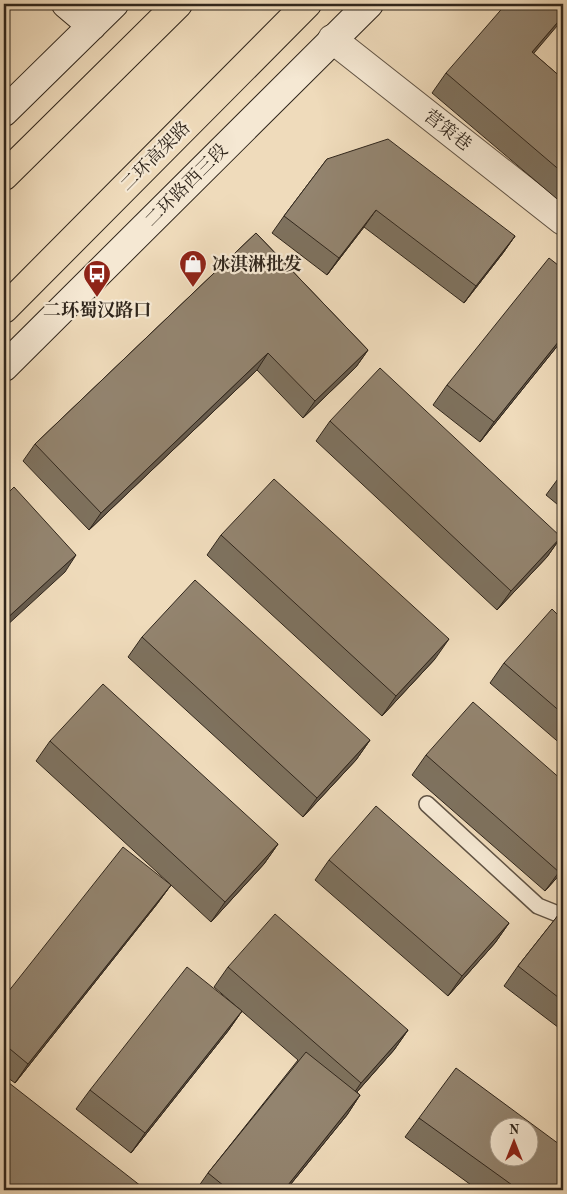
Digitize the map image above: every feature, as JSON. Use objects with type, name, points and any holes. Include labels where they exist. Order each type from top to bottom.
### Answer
[{"type":"highway","points":[[4,176],[178,4]]},
{"type":"highway","name":"二环高架路","points":[[4,309],[307,4]]},
{"type":"main road","points":[[66,4],[92,26]]},
{"type":"main road","points":[[4,112],[114,4]]},
{"type":"main road","name":"二环路西三段","points":[[4,367],[369,4]]},
{"type":"main road","name":"营策巷","points":[[332,39],[563,221]]},
{"type":"lane","points":[[427,804],[538,906],[563,916]]},
{"type":"building","points":[[506,4],[563,4],[563,16],[532,52],[563,79],[563,173],[446,73]]},
{"type":"building","points":[[388,139],[515,236],[476,286],[376,210],[339,258],[284,216],[327,159]]},
{"type":"building","points":[[256,233],[368,350],[315,401],[268,353],[101,513],[35,444]]},
{"type":"building","points":[[549,258],[563,269],[563,336],[494,422],[447,385]]},
{"type":"building","points":[[380,368],[561,537],[511,591],[330,421]]},
{"type":"building","points":[[274,479],[449,639],[396,696],[221,535]]},
{"type":"building","points":[[14,487],[76,555],[4,621],[4,497]]},
{"type":"building","points":[[195,580],[370,740],[317,798],[142,637]]},
{"type":"building","points":[[552,609],[563,620],[563,714],[504,663]]},
{"type":"building","points":[[103,684],[278,844],[225,902],[50,741]]},
{"type":"building","points":[[473,702],[563,781],[563,867],[559,872],[426,755]]},
{"type":"building","points":[[376,806],[509,923],[462,976],[329,860]]},
{"type":"building","points":[[123,847],[171,885],[28,1064],[4,1044],[4,997]]},
{"type":"building","points":[[563,909],[563,1001],[518,966]]},
{"type":"building","points":[[275,914],[408,1030],[361,1083],[228,967]]},
{"type":"building","points":[[187,967],[242,1011],[145,1133],[90,1090]]},
{"type":"building","points":[[306,1052],[360,1095],[284,1190],[229,1190],[208,1173]]},
{"type":"building","points":[[456,1068],[521,1116],[490,1116],[490,1166],[540,1166],[540,1130],[563,1147],[563,1190],[519,1190],[419,1118]]},
{"type":"building","points":[[4,1079],[146,1190],[4,1190]]},
{"type":"building","points":[[359,1186],[365,1190],[356,1190]]},
{"type":"place","name":"冰淇淋批发","points":[[193,288]]},
{"type":"place","name":"二环蜀汉路口","points":[[97,298]]}]
